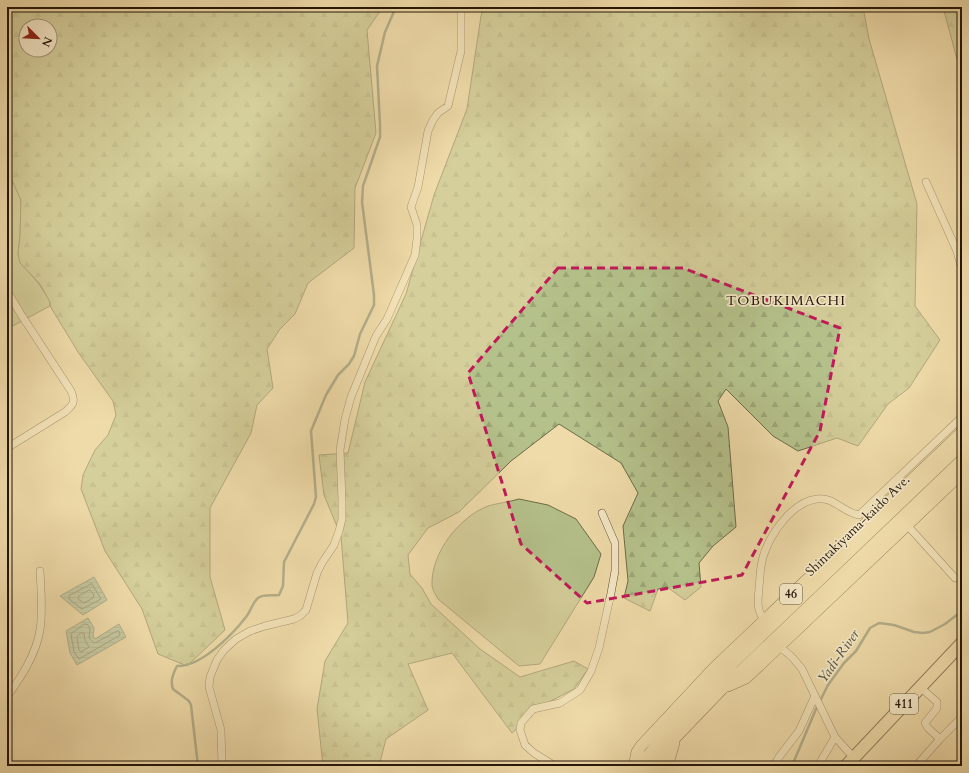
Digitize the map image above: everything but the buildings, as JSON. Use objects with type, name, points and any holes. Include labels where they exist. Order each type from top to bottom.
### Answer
[{"type":"highway","name":"411","points":[[850,762],[962,642]]},
{"type":"main road","name":"46","points":[[634,766],[637,752],[641,746],[714,668],[764,620],[863,519],[962,432]]},
{"type":"main road","name":"Shintakiyama-kaido Ave.","points":[[639,766],[673,726],[735,661],[962,444]]},
{"type":"main road","name":"Shintakiyama-kaido Ave.","points":[[652,766],[675,738],[722,689],[962,460]]},
{"type":"main road","name":"46","points":[[722,689],[746,678],[962,473]]},
{"type":"main road","name":"46","points":[[665,766],[669,760],[675,738]]},
{"type":"street","points":[[222,766],[221,730],[209,687],[210,677],[217,660],[224,650],[236,639],[250,631],[294,619],[306,610],[317,573],[334,545],[339,531],[342,519],[340,450],[345,419],[351,397],[376,336],[387,318],[415,255],[417,225],[411,207],[418,187],[428,131],[438,113],[448,106],[461,51],[461,12],[456,7]]},
{"type":"street","points":[[926,182],[957,251],[962,270]]},
{"type":"street","points":[[7,291],[74,398],[72,406],[65,412],[7,448]]},
{"type":"street","points":[[764,620],[758,611],[762,562],[766,549],[784,518],[806,502],[819,498],[834,502],[863,519],[962,417]]},
{"type":"street","points":[[556,766],[525,745],[520,730],[521,723],[533,709],[560,703],[580,690],[591,671],[599,648],[615,571],[615,543],[602,512]]},
{"type":"street","points":[[907,525],[955,578]]},
{"type":"street","points":[[7,697],[31,659],[40,630],[40,571]]},
{"type":"street","points":[[780,647],[792,657],[802,669],[835,736],[850,762]]},
{"type":"street","points":[[920,687],[937,702],[937,708],[925,723],[928,728],[940,739]]},
{"type":"street","points":[[774,766],[799,731],[816,697]]},
{"type":"street","points":[[916,766],[962,717]]},
{"type":"street","points":[[818,766],[835,736]]},
{"type":"highlighted area","points":[[558,268],[683,268],[840,328],[820,431],[742,575],[587,603],[521,544],[468,373]]},
{"type":"green space","points":[[7,7],[11,20],[7,125]]},
{"type":"green space","points":[[8,7],[383,7],[367,30],[376,133],[355,188],[354,248],[308,283],[295,314],[280,329],[267,349],[273,388],[257,405],[251,433],[210,508],[210,577],[225,630],[187,666],[158,654],[142,609],[105,551],[81,489],[83,475],[95,450],[108,435],[116,415],[113,401],[78,352],[50,306],[50,302],[40,284],[20,263],[18,254],[21,200],[10,176],[7,128],[11,20]]},
{"type":"green space","points":[[484,7],[863,7],[869,39],[917,204],[915,306],[940,340],[909,388],[888,404],[858,446],[837,438],[798,451],[773,436],[726,389],[718,401],[728,427],[736,527],[713,546],[699,563],[701,587],[685,600],[667,587],[658,589],[650,611],[624,598],[628,581],[623,526],[638,493],[621,463],[559,424],[511,461],[459,512],[428,528],[408,555],[410,574],[422,588],[431,604],[480,649],[520,677],[574,661],[588,669],[574,689],[541,706],[512,733],[452,653],[408,664],[428,710],[386,739],[379,766],[323,766],[317,709],[325,661],[348,623],[341,536],[324,495],[319,455],[348,453],[365,382],[406,294],[434,195],[467,109],[481,16]]},
{"type":"green space","points":[[943,7],[962,7],[962,78]]},
{"type":"green space","points":[[7,127],[10,176],[21,199],[18,254],[21,263],[39,284],[50,301],[50,306],[7,329]]},
{"type":"green space","points":[[519,499],[548,505],[576,519],[601,554],[594,577],[540,664],[519,666],[438,599],[433,591],[432,585],[436,561],[442,549],[457,527],[477,511],[488,506]]},
{"type":"water","points":[[94,577],[107,600],[83,615],[60,596]]},
{"type":"water","points":[[88,618],[94,628],[93,636],[95,639],[119,624],[126,637],[77,665],[70,653],[66,631]]},
{"type":"waterway","points":[[198,766],[191,705],[189,701],[173,689],[172,680],[174,672],[177,666],[186,665],[196,661],[215,649],[246,617],[254,602],[258,598],[279,595],[283,586],[284,562],[314,504],[316,497],[311,431],[326,395],[338,375],[349,364],[354,356],[360,334],[374,305],[362,202],[363,186],[380,137],[377,66],[385,32],[396,7]]},
{"type":"waterway","name":"Yadi-River","points":[[792,766],[816,709],[828,685],[844,663],[856,651],[870,628],[879,623],[894,625],[914,632],[930,632],[945,624],[962,611]]},
{"type":"district","name":"TOBUKIMACHI","points":[[786,300]]}]
